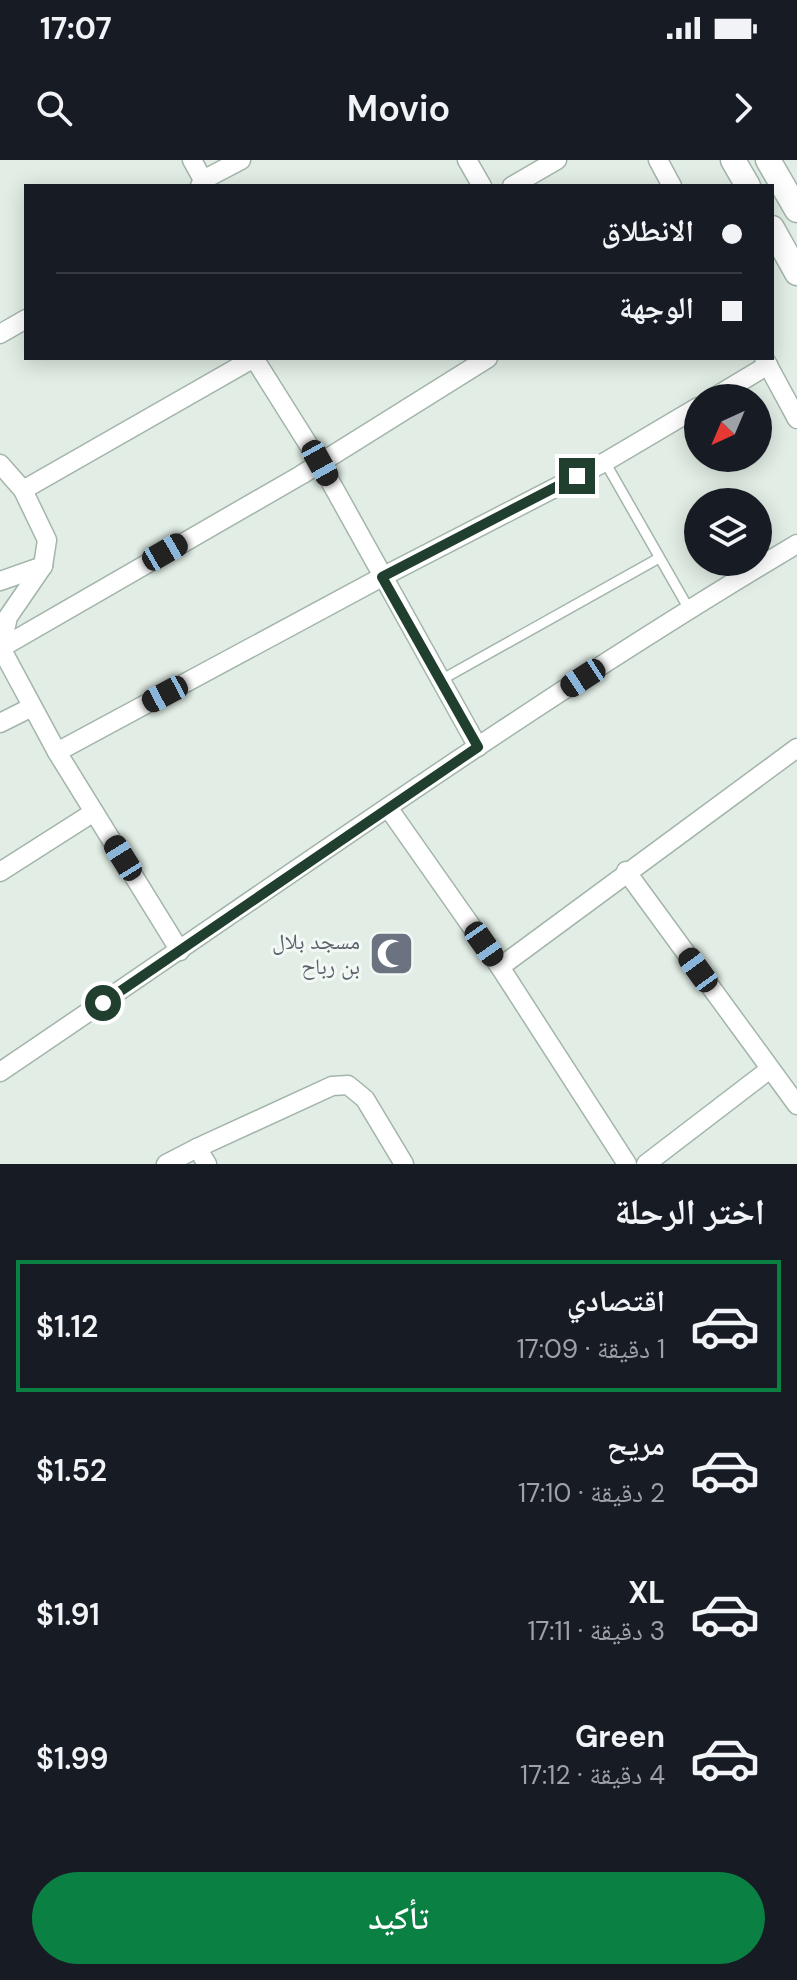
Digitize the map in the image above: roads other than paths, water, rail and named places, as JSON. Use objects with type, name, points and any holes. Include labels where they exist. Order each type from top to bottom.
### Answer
[{"type":"street","points":[[192,160],[201,183],[241,160]]},
{"type":"street","points":[[467,160],[481,184]]},
{"type":"street","points":[[515,184],[557,160]]},
{"type":"street","points":[[658,160],[671,184]]},
{"type":"street","points":[[733,160],[747,184]]},
{"type":"street","points":[[768,160],[797,210]]},
{"type":"street","points":[[774,232],[797,273]]},
{"type":"street","points":[[0,334],[24,320]]},
{"type":"street","points":[[23,490],[250,360]]},
{"type":"street","points":[[255,360],[320,463],[478,747]]},
{"type":"street","points":[[1,648],[320,463],[485,360]]},
{"type":"street","points":[[733,384],[766,361],[797,419]]},
{"type":"street","points":[[57,752],[382,577],[605,462],[684,415]]},
{"type":"street","points":[[0,464],[23,490],[47,540],[43,566],[8,617],[1,648],[57,752],[180,951]]},
{"type":"street","points":[[0,1072],[478,747],[689,609],[797,544]]},
{"type":"street","points":[[0,581],[43,566]]},
{"type":"street","points":[[0,723],[32,707]]},
{"type":"street","points":[[500,967],[626,871],[797,748]]},
{"type":"street","points":[[389,809],[500,967],[627,1164]]},
{"type":"street","points":[[0,872],[94,812]]},
{"type":"street","points":[[626,871],[797,1105]]},
{"type":"street","points":[[646,1164],[770,1069]]},
{"type":"street","points":[[166,1164],[202,1156],[332,1086],[348,1085],[365,1099],[404,1164]]},
{"type":"lane","points":[[605,462],[689,609]]},
{"type":"lane","points":[[441,680],[659,558]]},
{"type":"place","name":"مسجد بلال بن رباح","points":[[391,954]]}]
